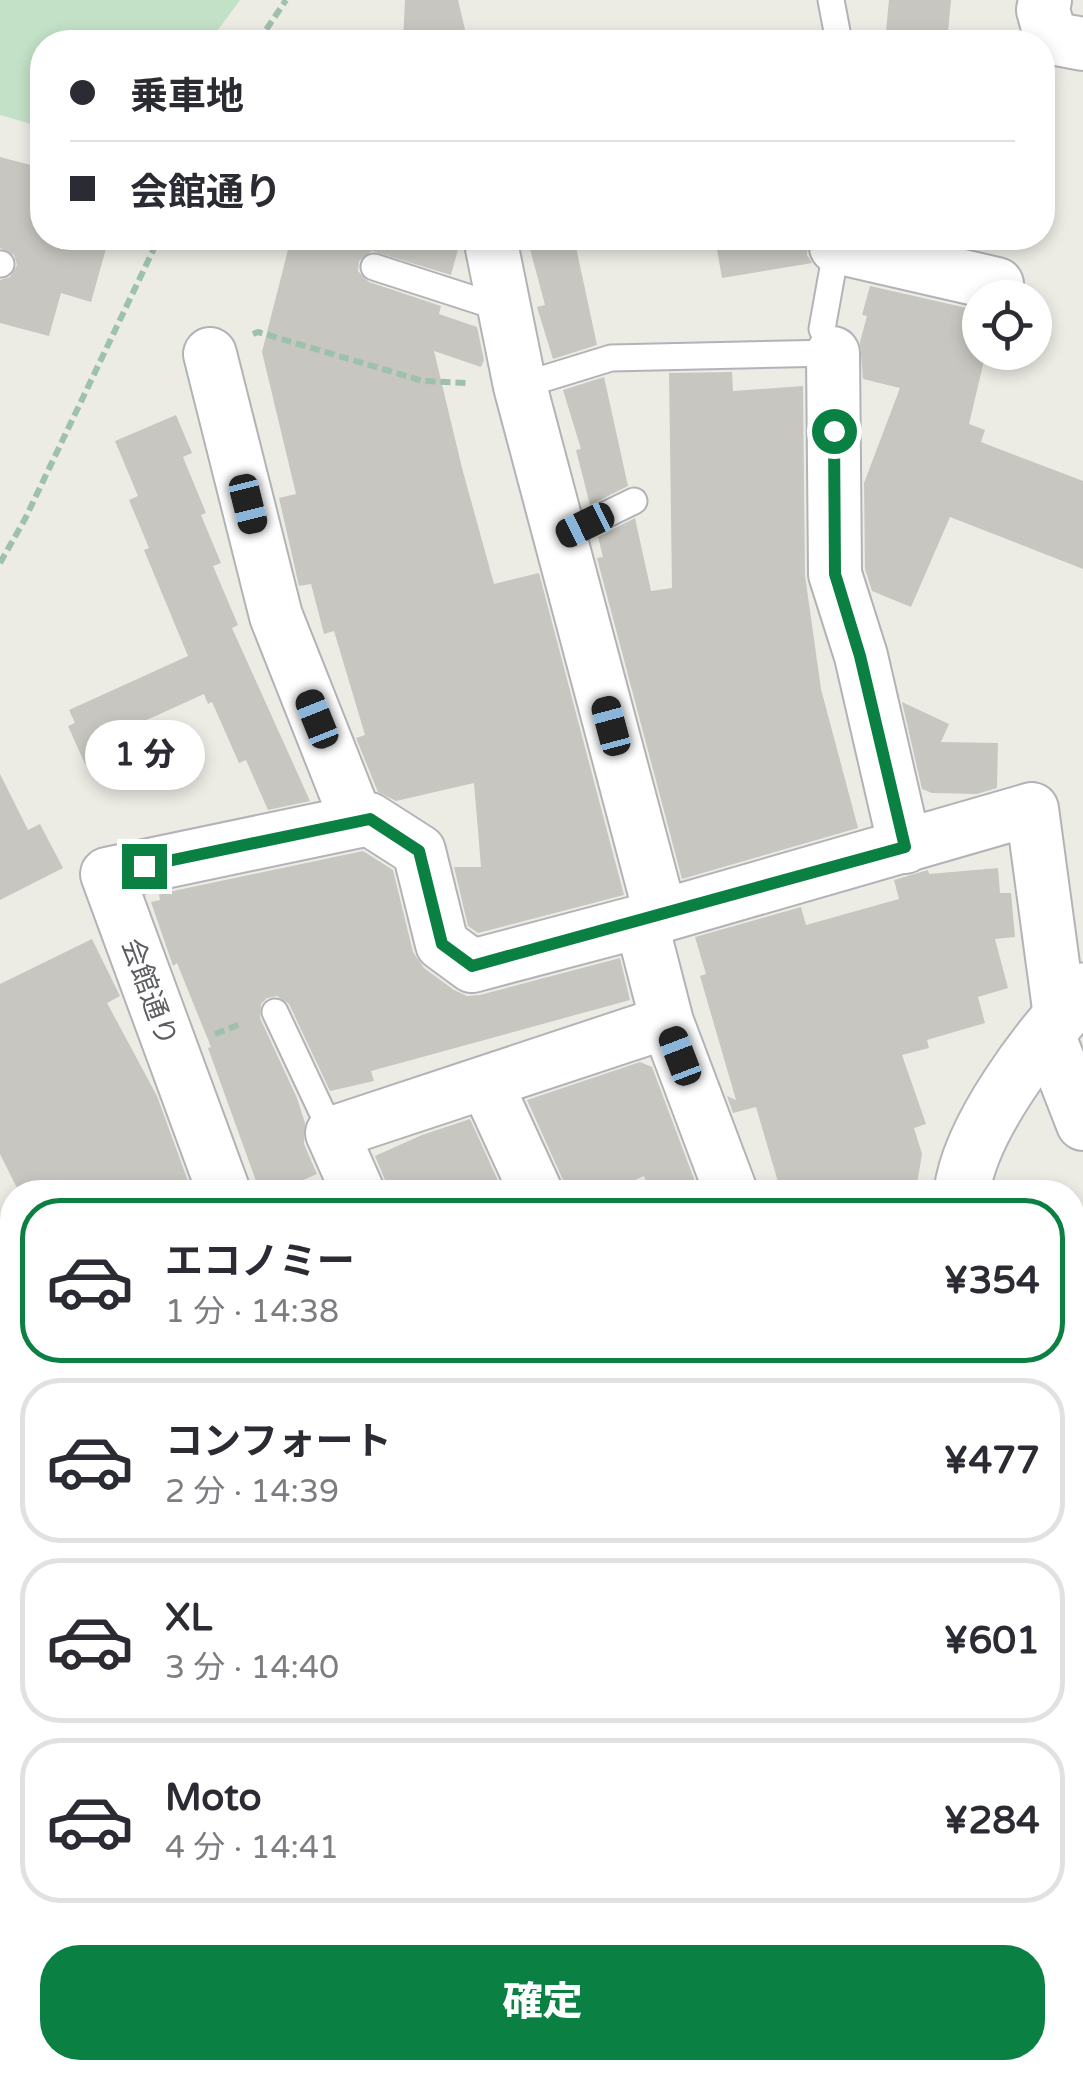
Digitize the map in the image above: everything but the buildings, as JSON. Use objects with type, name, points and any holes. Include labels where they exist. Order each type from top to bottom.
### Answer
[{"type":"main road","points":[[966,1180],[994,1105],[1064,1014]]},
{"type":"street","points":[[1045,0],[1043,10],[1049,30]]},
{"type":"street","points":[[1055,39],[1083,44]]},
{"type":"street","points":[[492,250],[520,386],[651,918],[667,1022],[726,1180]]},
{"type":"street","points":[[867,250],[982,280]]},
{"type":"street","points":[[833,353],[835,574],[860,656],[905,847]]},
{"type":"street","points":[[210,354],[276,616],[364,820],[419,851],[442,944],[472,966],[1032,809],[1083,1124]]},
{"type":"street","name":"会館通り","points":[[220,1180],[107,874],[364,820]]},
{"type":"street","points":[[353,1180],[332,1133],[667,1022]]},
{"type":"street","points":[[486,1083],[530,1180]]},
{"type":"lane","points":[[831,0],[837,30]]},
{"type":"lane","points":[[520,386],[612,358],[833,353],[822,329],[836,250]]},
{"type":"lane","points":[[374,267],[504,309]]},
{"type":"lane","points":[[560,537],[634,501]]},
{"type":"lane","points":[[275,1012],[332,1133]]},
{"type":"path","points":[[266,30],[286,0]]},
{"type":"path","points":[[0,563],[153,250]]},
{"type":"path","points":[[258,332],[423,380],[520,386]]},
{"type":"path","points":[[172,1050],[275,1012]]},
{"type":"green space","points":[[0,0],[240,0],[218,30],[30,30],[30,124],[0,115]]},
{"type":"route","points":[[144,866],[370,819],[419,851],[442,944],[472,966],[905,847],[860,656],[835,574],[834,431]]}]
